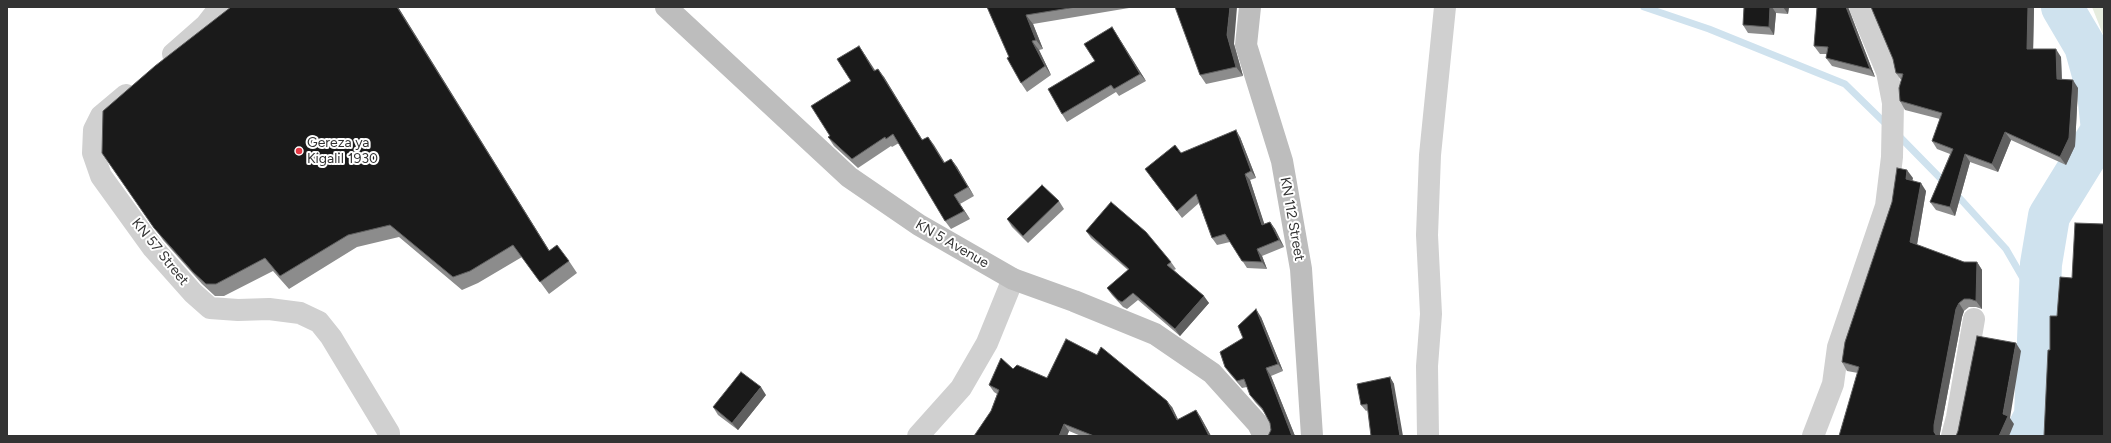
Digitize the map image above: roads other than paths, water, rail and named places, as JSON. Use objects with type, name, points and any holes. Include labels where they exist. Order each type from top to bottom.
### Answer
[{"type":"main road","name":"KN 5 Avenue","points":[[666,7],[849,178],[918,225],[1013,279],[1074,301],[1155,334],[1212,373],[1258,424],[1264,436]]},
{"type":"main road","name":"KN 112 Street","points":[[1250,7],[1246,46],[1282,161],[1301,269],[1312,436]]},
{"type":"street","points":[[158,67],[206,26],[220,7]]},
{"type":"street","points":[[1428,436],[1427,366],[1431,314],[1427,227],[1430,155],[1445,7]]},
{"type":"street","points":[[1813,436],[1833,384],[1838,347],[1886,206],[1892,157],[1893,103],[1887,72],[1860,7]]},
{"type":"street","name":"KN 57 Street","points":[[140,83],[101,116],[94,130],[93,153],[101,176],[153,248],[193,293],[210,308],[238,310],[269,309],[300,313],[319,322],[331,337],[389,433],[389,436]]},
{"type":"street","points":[[918,436],[962,388],[987,343],[1013,279]]},
{"type":"street","points":[[1952,436],[1974,319]]},
{"type":"waterway","points":[[1644,7],[1709,29],[1845,84],[1888,126]]},
{"type":"waterway","points":[[2025,436],[2035,416],[2041,264],[2049,216],[2102,130],[2098,93],[2085,46],[2062,7]]},
{"type":"waterway","points":[[1897,134],[1946,184]]},
{"type":"waterway","points":[[1955,193],[2006,249],[2039,306]]},
{"type":"place","name":"Gereza ya KigaliI 1930","points":[[299,151]]}]
